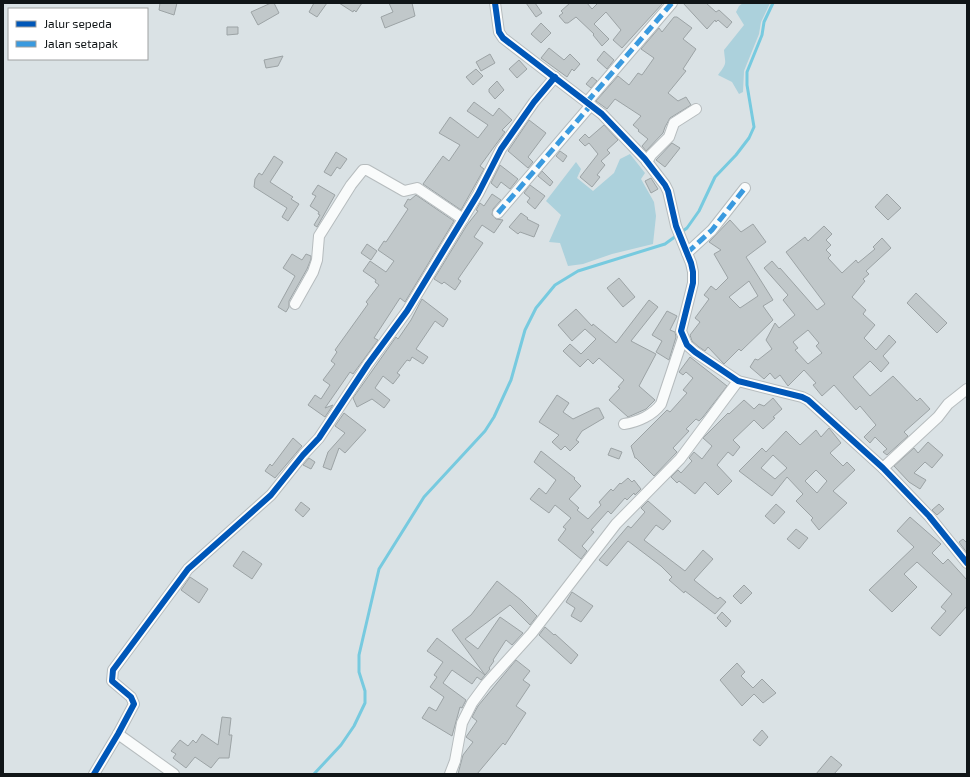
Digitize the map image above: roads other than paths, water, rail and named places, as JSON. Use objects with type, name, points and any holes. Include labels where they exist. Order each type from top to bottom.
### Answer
[{"type":"street","points":[[495,3],[499,32],[503,38],[589,104],[647,162],[668,191],[676,226],[693,272],[693,283],[682,323],[683,338],[661,404],[656,410],[637,422],[624,424]]},
{"type":"street","points":[[498,213],[672,3]]},
{"type":"street","points":[[94,774],[134,704],[131,697],[112,682],[113,670],[188,569],[271,495],[303,455],[319,438],[372,358],[407,311],[478,194],[501,149],[534,102],[555,77]]},
{"type":"street","points":[[647,162],[651,155],[668,137],[674,124],[696,108]]},
{"type":"street","points":[[295,304],[313,272],[317,260],[319,236],[363,170],[367,170],[404,192],[417,188],[463,219]]},
{"type":"street","points":[[686,251],[712,230],[745,188]]},
{"type":"street","points":[[683,338],[695,352],[738,381],[802,397],[808,400],[883,468],[929,516],[967,563]]},
{"type":"street","points":[[450,774],[455,761],[462,723],[472,704],[486,684],[532,633],[616,524],[676,464],[738,381]]},
{"type":"street","points":[[883,468],[938,417],[948,404],[967,389]]},
{"type":"street","points":[[118,734],[174,774]]},
{"type":"waterway","points":[[314,774],[341,745],[354,726],[365,703],[365,691],[359,672],[359,655],[379,569],[424,497],[485,431],[494,417],[511,380],[525,330],[536,308],[555,285],[578,271],[665,244],[687,228],[699,211],[715,177],[736,155],[749,138],[754,127],[747,85],[747,72],[762,35],[764,22],[773,3]]}]
